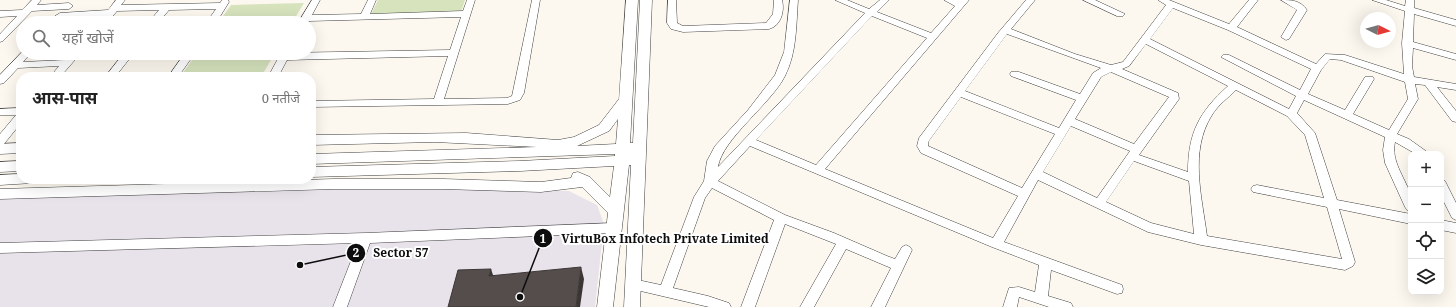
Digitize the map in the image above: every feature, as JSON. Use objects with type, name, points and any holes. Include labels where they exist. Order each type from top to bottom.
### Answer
[{"type":"street","points":[[21,16],[37,0]]},
{"type":"street","points":[[108,16],[121,0]]},
{"type":"street","points":[[308,16],[316,0]]},
{"type":"street","points":[[364,17],[372,0]]},
{"type":"street","points":[[438,102],[471,0]]},
{"type":"street","points":[[316,104],[508,101],[516,98],[519,92],[536,0]]},
{"type":"street","points":[[605,307],[622,155],[632,0]]},
{"type":"street","points":[[632,307],[646,0]]},
{"type":"street","points":[[672,0],[672,23],[674,27],[683,29],[769,26],[776,20],[780,9],[778,0]]},
{"type":"street","points":[[710,182],[713,161],[720,146],[752,112],[780,76],[790,52],[794,0]]},
{"type":"street","points":[[840,0],[933,37]]},
{"type":"street","points":[[665,291],[700,197],[710,182],[750,142],[871,12],[885,0]]},
{"type":"street","points":[[948,0],[963,2]]},
{"type":"street","points":[[1024,194],[925,150],[922,146],[923,141],[1005,30],[1032,0]]},
{"type":"street","points":[[1087,0],[1120,14]]},
{"type":"street","points":[[1231,28],[1253,0]]},
{"type":"street","points":[[1285,0],[1296,4],[1301,7],[1302,10],[1286,37]]},
{"type":"street","points":[[1376,0],[1409,5],[1456,23]]},
{"type":"street","points":[[817,171],[963,2]]},
{"type":"street","points":[[996,244],[1024,194],[1097,75],[1103,71],[1126,64],[1145,40],[1167,2],[1231,28],[1316,68]]},
{"type":"street","points":[[0,14],[72,3]]},
{"type":"street","points":[[61,16],[72,3]]},
{"type":"street","points":[[81,16],[112,11],[225,3]]},
{"type":"street","points":[[216,16],[225,3]]},
{"type":"street","points":[[1408,200],[1388,150],[1391,136],[1413,99],[1407,43],[1409,5]]},
{"type":"street","points":[[159,16],[166,7]]},
{"type":"street","points":[[316,20],[364,17],[466,14]]},
{"type":"street","points":[[0,38],[4,31],[16,21]]},
{"type":"street","points":[[1005,30],[1072,56],[1113,68],[1174,95],[1174,99],[1099,204]]},
{"type":"street","points":[[1036,174],[1148,226],[1201,240],[1345,265],[1350,262],[1310,133],[1291,114],[1145,40]]},
{"type":"street","points":[[1407,43],[1456,56]]},
{"type":"street","points":[[316,54],[454,52]]},
{"type":"street","points":[[1291,114],[1316,68],[1328,56],[1333,56],[1410,80],[1456,87]]},
{"type":"street","points":[[1226,57],[1302,95],[1405,142],[1419,151]]},
{"type":"street","points":[[0,81],[20,60]]},
{"type":"street","points":[[59,72],[70,60]]},
{"type":"street","points":[[114,72],[123,60]]},
{"type":"street","points":[[177,72],[185,60]]},
{"type":"street","points":[[276,72],[282,60]]},
{"type":"street","points":[[14,66],[67,63]]},
{"type":"street","points":[[1014,74],[1082,99]]},
{"type":"street","points":[[1346,115],[1369,79]]},
{"type":"street","points":[[1429,84],[1456,118]]},
{"type":"street","points":[[1201,240],[1194,154],[1198,128],[1208,112],[1235,85]]},
{"type":"street","points":[[959,92],[1062,133]]},
{"type":"street","points":[[521,160],[558,145],[577,141],[604,128],[626,99]]},
{"type":"street","points":[[0,112],[16,111]]},
{"type":"street","points":[[1070,121],[1134,153],[1195,179]]},
{"type":"street","points":[[0,141],[16,122]]},
{"type":"street","points":[[316,140],[461,137],[514,139],[558,145]]},
{"type":"street","points":[[750,142],[996,244],[1116,289]]},
{"type":"street","points":[[0,149],[16,148]]},
{"type":"street","points":[[316,172],[638,154]]},
{"type":"street","points":[[316,159],[521,160],[585,181],[616,211]]},
{"type":"street","points":[[0,167],[16,166]]},
{"type":"street","points":[[0,180],[16,179]]},
{"type":"street","points":[[0,194],[334,184],[443,184],[541,187],[585,181]]},
{"type":"street","points":[[710,182],[781,218],[844,242],[883,260],[899,265]]},
{"type":"street","points":[[1442,187],[1456,215]]},
{"type":"street","points":[[1257,189],[1331,202],[1408,218]]},
{"type":"street","points":[[748,307],[781,218]]},
{"type":"street","points":[[1444,226],[1456,228]]},
{"type":"street","points":[[0,248],[366,238],[614,228]]},
{"type":"street","points":[[340,307],[366,238]]},
{"type":"street","points":[[807,307],[844,242]]},
{"type":"street","points":[[878,307],[906,250]]},
{"type":"street","points":[[1041,298],[1046,262]]},
{"type":"street","points":[[633,284],[724,307]]},
{"type":"street","points":[[1010,307],[1014,292],[1024,292],[1066,307]]},
{"type":"shaded area","points":[[369,183],[569,191],[597,205],[604,224],[595,307],[0,307],[0,196]]},
{"type":"green space","points":[[378,0],[465,0],[461,12],[371,14]]},
{"type":"green space","points":[[304,3],[296,16],[223,16],[231,5]]},
{"type":"green space","points":[[192,60],[271,60],[264,72],[184,72]]},
{"type":"building","points":[[581,267],[576,307],[448,307],[458,270],[491,269],[489,276]]},
{"type":"place","name":"Sector 57","points":[[300,265]]},
{"type":"place","name":"VirtuBox Infotech Private Limited","points":[[520,297]]}]
